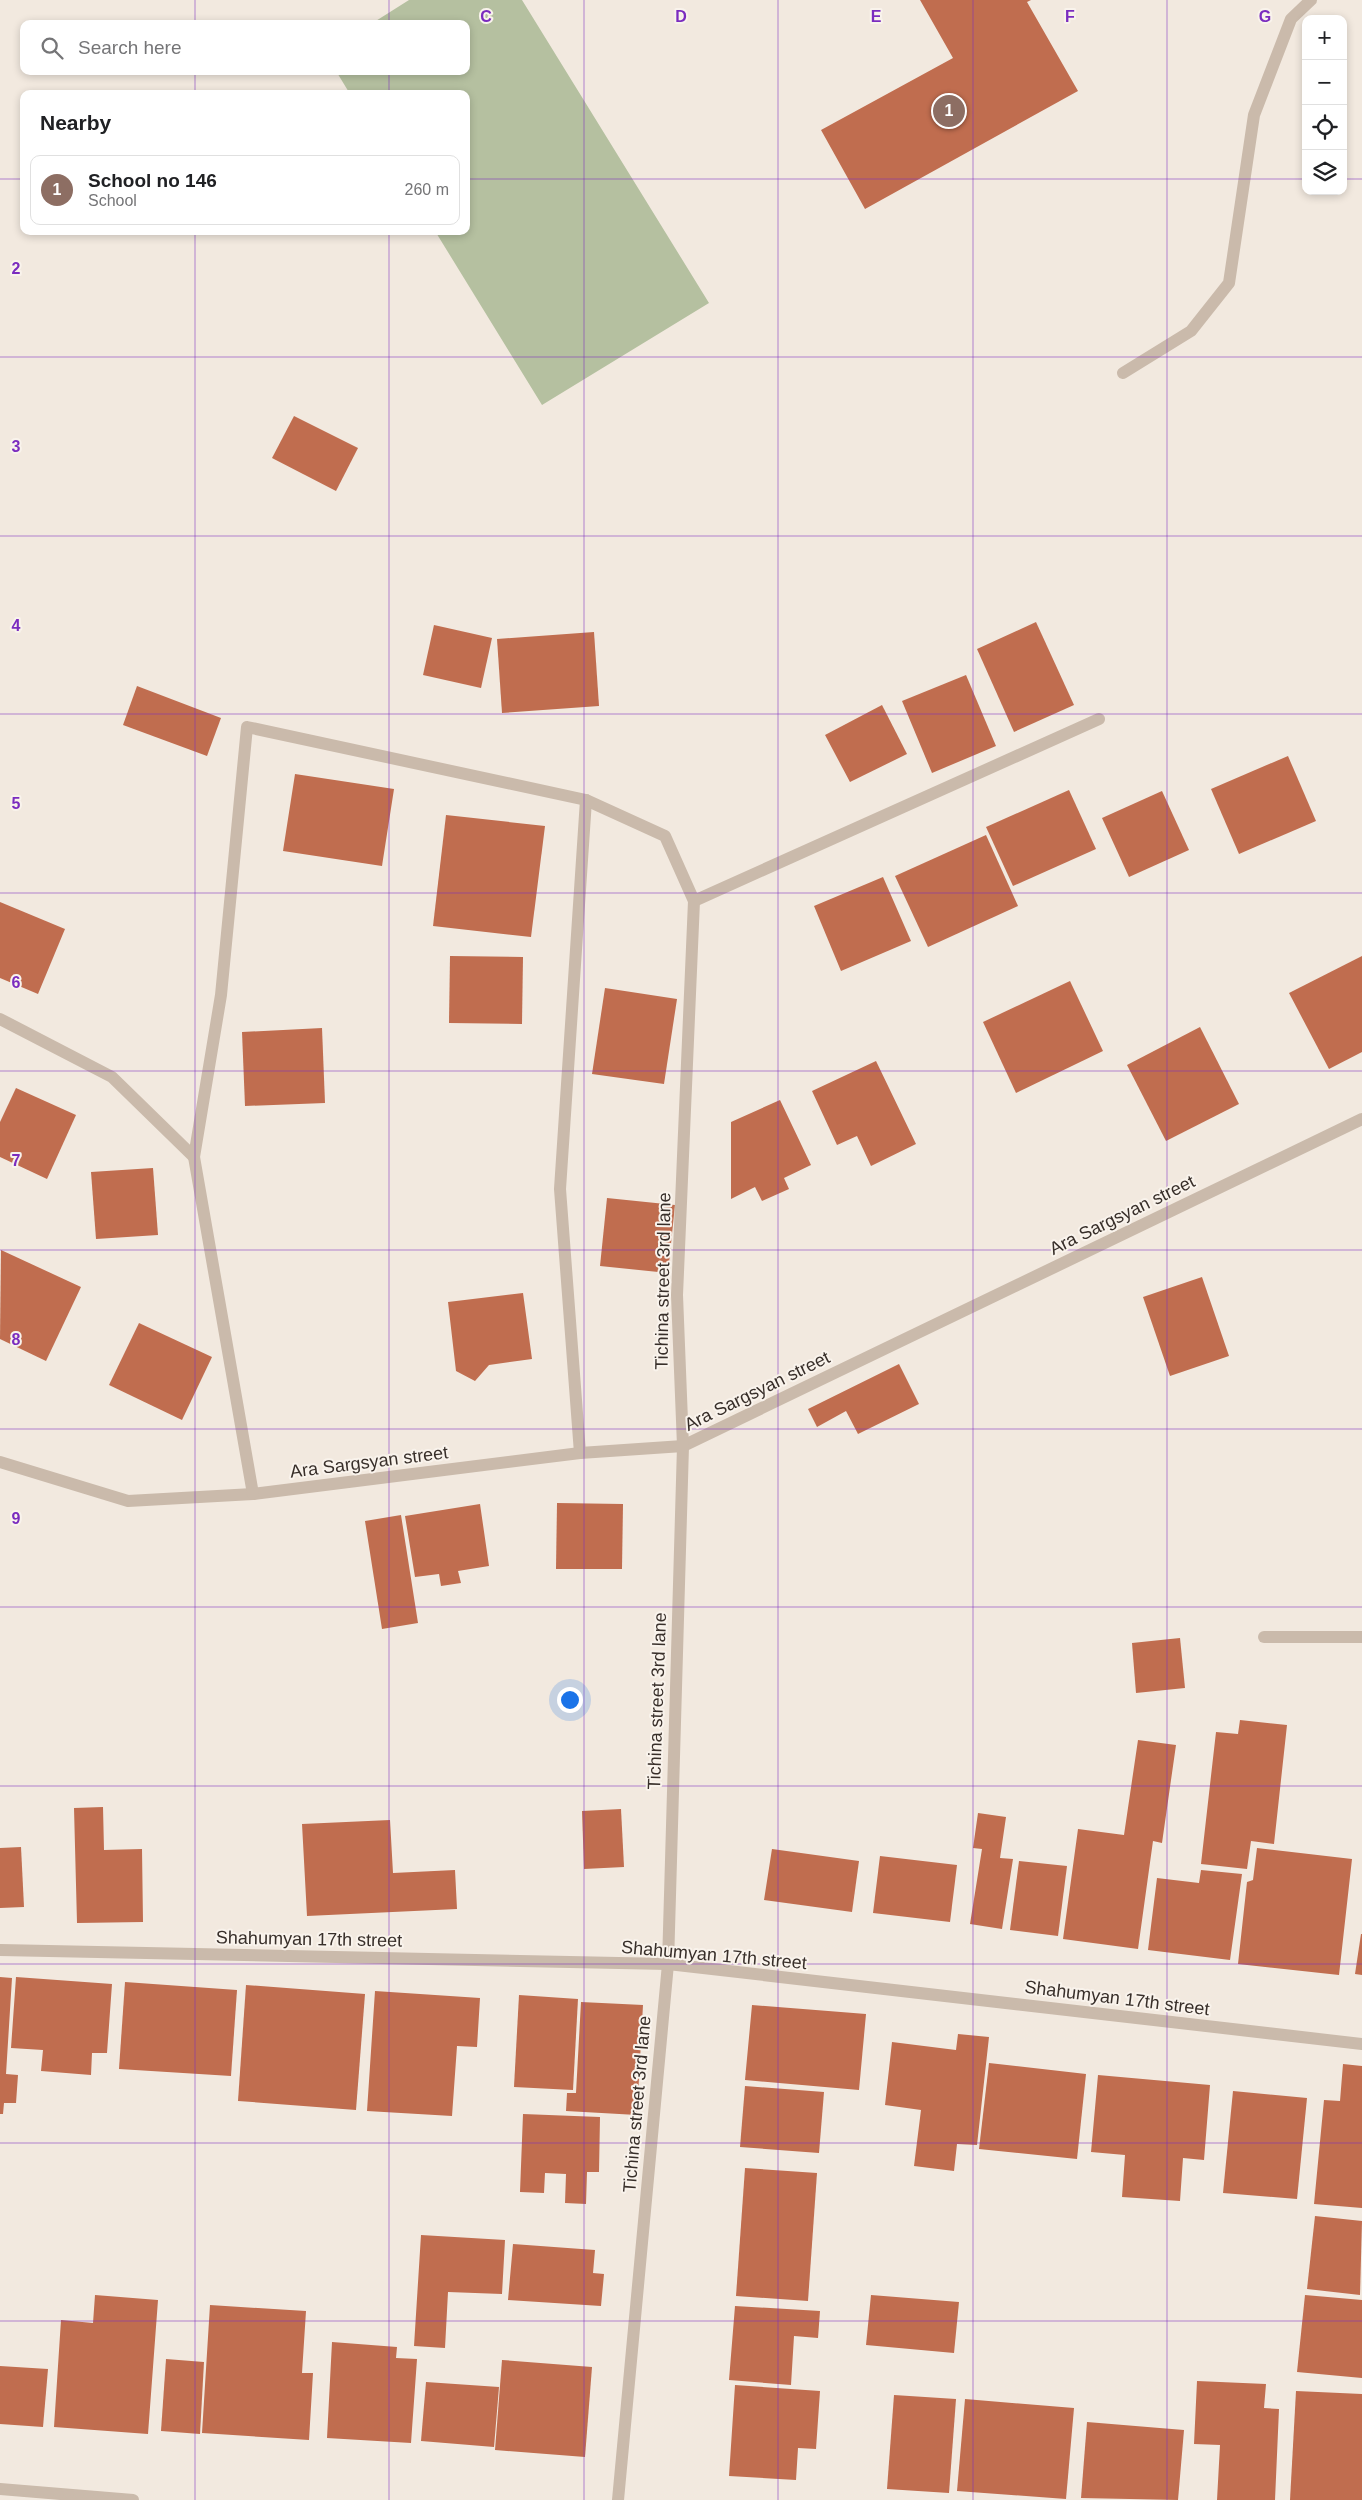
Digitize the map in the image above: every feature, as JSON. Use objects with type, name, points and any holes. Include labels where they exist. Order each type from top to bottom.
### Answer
[{"type":"street","points":[[1123,373],[1191,331],[1229,283],[1254,115],[1291,19],[1311,0]]},
{"type":"street","points":[[253,1494],[194,1157],[221,995],[247,727],[586,800],[665,836],[694,901],[1098,719]]},
{"type":"street","points":[[580,1453],[560,1189],[586,800]]},
{"type":"street","name":"Tichina street 3rd lane","points":[[618,2500],[668,1964],[682,1446],[677,1295],[694,901]]},
{"type":"street","points":[[0,1019],[112,1077],[194,1157]]},
{"type":"street","name":"Ara Sargsyan street","points":[[0,1462],[128,1501],[253,1494],[580,1453],[682,1446],[1362,1119]]},
{"type":"street","points":[[1264,1637],[1362,1637]]},
{"type":"street","name":"Shahumyan 17th street","points":[[0,1950],[668,1964],[1362,2044]]},
{"type":"street","points":[[0,2489],[132,2500]]},
{"type":"green space","points":[[409,0],[522,0],[709,303],[542,405],[437,235],[470,235],[470,90],[348,90],[338,75],[470,75],[470,20],[377,20]]},
{"type":"building","points":[[920,0],[1031,0],[1027,2],[1078,91],[865,209],[821,130],[953,58]]},
{"type":"building","points":[[294,416],[358,448],[336,491],[272,458]]},
{"type":"building","points":[[1036,622],[1074,705],[1014,732],[977,649]]},
{"type":"building","points":[[434,625],[492,638],[481,688],[423,675]]},
{"type":"building","points":[[594,632],[599,706],[502,713],[497,639]]},
{"type":"building","points":[[966,675],[996,746],[932,773],[902,701]]},
{"type":"building","points":[[137,686],[221,718],[207,756],[123,725]]},
{"type":"building","points":[[882,705],[907,754],[850,782],[825,735]]},
{"type":"building","points":[[1288,756],[1316,821],[1239,854],[1211,789]]},
{"type":"building","points":[[295,774],[394,789],[382,866],[283,851]]},
{"type":"building","points":[[1069,790],[1096,849],[1013,886],[986,827]]},
{"type":"building","points":[[1162,791],[1189,850],[1129,877],[1102,818]]},
{"type":"building","points":[[446,815],[545,826],[531,937],[433,926]]},
{"type":"building","points":[[986,835],[1018,906],[928,947],[895,876]]},
{"type":"building","points":[[883,877],[911,941],[841,971],[814,906]]},
{"type":"building","points":[[0,902],[65,929],[38,994],[0,978]]},
{"type":"building","points":[[450,956],[523,957],[522,1024],[449,1023]]},
{"type":"building","points":[[1362,956],[1362,1052],[1329,1069],[1289,993]]},
{"type":"building","points":[[1070,981],[1103,1051],[1016,1093],[983,1022]]},
{"type":"building","points":[[605,988],[677,999],[664,1084],[592,1074]]},
{"type":"building","points":[[1200,1027],[1239,1104],[1166,1141],[1127,1065]]},
{"type":"building","points":[[322,1028],[325,1103],[245,1106],[242,1032]]},
{"type":"building","points":[[876,1061],[916,1144],[871,1166],[857,1136],[837,1145],[812,1091]]},
{"type":"building","points":[[16,1088],[76,1115],[47,1179],[0,1157],[0,1122]]},
{"type":"building","points":[[780,1100],[811,1165],[784,1178],[789,1189],[762,1201],[755,1187],[731,1199],[731,1122]]},
{"type":"building","points":[[153,1168],[158,1235],[96,1239],[91,1172]]},
{"type":"building","points":[[607,1198],[675,1205],[668,1273],[600,1266]]},
{"type":"building","points":[[1,1250],[81,1287],[46,1361],[0,1339]]},
{"type":"building","points":[[1202,1277],[1229,1356],[1170,1376],[1143,1297]]},
{"type":"building","points":[[523,1293],[532,1359],[489,1365],[475,1381],[456,1371],[448,1302]]},
{"type":"building","points":[[139,1323],[212,1357],[182,1420],[109,1385]]},
{"type":"building","points":[[899,1364],[919,1404],[858,1434],[846,1411],[817,1427],[808,1409]]},
{"type":"building","points":[[557,1503],[623,1504],[622,1569],[556,1569]]},
{"type":"building","points":[[480,1504],[489,1566],[458,1571],[461,1583],[441,1586],[439,1574],[415,1577],[405,1516]]},
{"type":"building","points":[[401,1515],[418,1623],[382,1629],[365,1521]]},
{"type":"building","points":[[1180,1638],[1185,1688],[1136,1693],[1132,1643]]},
{"type":"building","points":[[1240,1720],[1287,1725],[1274,1844],[1251,1841],[1247,1869],[1201,1864],[1216,1732],[1238,1734]]},
{"type":"building","points":[[1138,1740],[1176,1745],[1162,1843],[1153,1841],[1138,1949],[1063,1939],[1078,1829],[1124,1835]]},
{"type":"building","points":[[103,1807],[104,1850],[142,1849],[143,1922],[77,1923],[74,1808]]},
{"type":"building","points":[[621,1809],[624,1867],[584,1869],[582,1811]]},
{"type":"building","points":[[978,1813],[1006,1817],[1000,1858],[1013,1859],[1002,1929],[970,1924],[982,1849],[973,1848]]},
{"type":"building","points":[[390,1820],[393,1873],[455,1870],[457,1909],[307,1916],[302,1824]]},
{"type":"building","points":[[21,1847],[24,1907],[0,1908],[0,1848]]},
{"type":"building","points":[[1257,1848],[1352,1859],[1339,1975],[1238,1964],[1247,1882],[1253,1880]]},
{"type":"building","points":[[772,1849],[859,1861],[852,1912],[764,1900]]},
{"type":"building","points":[[880,1856],[957,1865],[950,1922],[873,1913]]},
{"type":"building","points":[[1019,1861],[1067,1866],[1058,1936],[1010,1930]]},
{"type":"building","points":[[1201,1870],[1242,1874],[1230,1960],[1148,1950],[1157,1878],[1199,1883]]},
{"type":"building","points":[[1362,1934],[1362,1975],[1355,1974]]},
{"type":"building","points":[[0,1977],[12,1978],[6,2074],[18,2075],[16,2103],[4,2103],[3,2114],[0,2114]]},
{"type":"building","points":[[16,1977],[112,1984],[107,2053],[92,2053],[91,2075],[41,2071],[43,2050],[11,2048]]},
{"type":"building","points":[[125,1982],[237,1990],[231,2076],[119,2069]]},
{"type":"building","points":[[246,1985],[365,1994],[356,2110],[238,2101]]},
{"type":"building","points":[[375,1991],[480,1998],[477,2047],[457,2046],[452,2116],[367,2111]]},
{"type":"building","points":[[519,1995],[578,1999],[573,2090],[514,2087]]},
{"type":"building","points":[[581,2002],[643,2005],[637,2115],[566,2111],[567,2093],[576,2093]]},
{"type":"building","points":[[752,2005],[866,2014],[859,2090],[745,2080]]},
{"type":"building","points":[[958,2034],[989,2037],[977,2145],[957,2144],[954,2171],[914,2166],[921,2110],[885,2105],[892,2042],[956,2050]]},
{"type":"building","points":[[989,2063],[1086,2074],[1077,2159],[979,2149]]},
{"type":"building","points":[[1343,2064],[1362,2066],[1362,2208],[1314,2204],[1324,2100],[1340,2101]]},
{"type":"building","points":[[1098,2075],[1210,2085],[1204,2160],[1183,2158],[1180,2201],[1122,2197],[1125,2155],[1091,2152]]},
{"type":"building","points":[[745,2086],[824,2092],[819,2153],[740,2147]]},
{"type":"building","points":[[1233,2091],[1307,2098],[1297,2199],[1223,2193]]},
{"type":"building","points":[[523,2114],[600,2117],[599,2172],[587,2172],[586,2204],[565,2203],[566,2174],[545,2173],[544,2193],[520,2192]]},
{"type":"building","points":[[745,2168],[817,2173],[808,2301],[736,2296]]},
{"type":"building","points":[[1315,2216],[1362,2221],[1360,2295],[1307,2289]]},
{"type":"building","points":[[421,2235],[505,2240],[502,2294],[448,2292],[445,2348],[414,2346]]},
{"type":"building","points":[[513,2244],[595,2250],[593,2273],[604,2274],[601,2306],[508,2300]]},
{"type":"building","points":[[95,2295],[158,2300],[148,2434],[54,2427],[61,2320],[93,2323]]},
{"type":"building","points":[[871,2295],[959,2302],[954,2353],[866,2345]]},
{"type":"building","points":[[1305,2295],[1362,2300],[1362,2378],[1297,2372]]},
{"type":"building","points":[[210,2305],[306,2311],[302,2373],[313,2373],[309,2440],[202,2433]]},
{"type":"building","points":[[735,2306],[820,2311],[818,2338],[794,2336],[791,2385],[729,2380]]},
{"type":"building","points":[[332,2342],[397,2347],[396,2358],[417,2359],[411,2443],[327,2438]]},
{"type":"building","points":[[166,2359],[204,2362],[200,2434],[161,2431]]},
{"type":"building","points":[[502,2360],[592,2367],[585,2457],[495,2450]]},
{"type":"building","points":[[0,2366],[48,2369],[43,2427],[0,2424]]},
{"type":"building","points":[[1197,2381],[1266,2384],[1264,2408],[1279,2409],[1275,2500],[1217,2500],[1220,2445],[1194,2444]]},
{"type":"building","points":[[426,2382],[499,2387],[494,2447],[421,2441]]},
{"type":"building","points":[[735,2385],[820,2391],[816,2449],[798,2448],[796,2480],[729,2476]]},
{"type":"building","points":[[1296,2391],[1362,2394],[1362,2500],[1290,2500]]},
{"type":"building","points":[[894,2395],[956,2399],[949,2493],[887,2489]]},
{"type":"building","points":[[965,2399],[1074,2408],[1066,2499],[957,2491]]},
{"type":"building","points":[[1087,2422],[1184,2430],[1178,2500],[1081,2498]]},
{"type":"place","name":"School no 146","points":[[949,111]]}]
